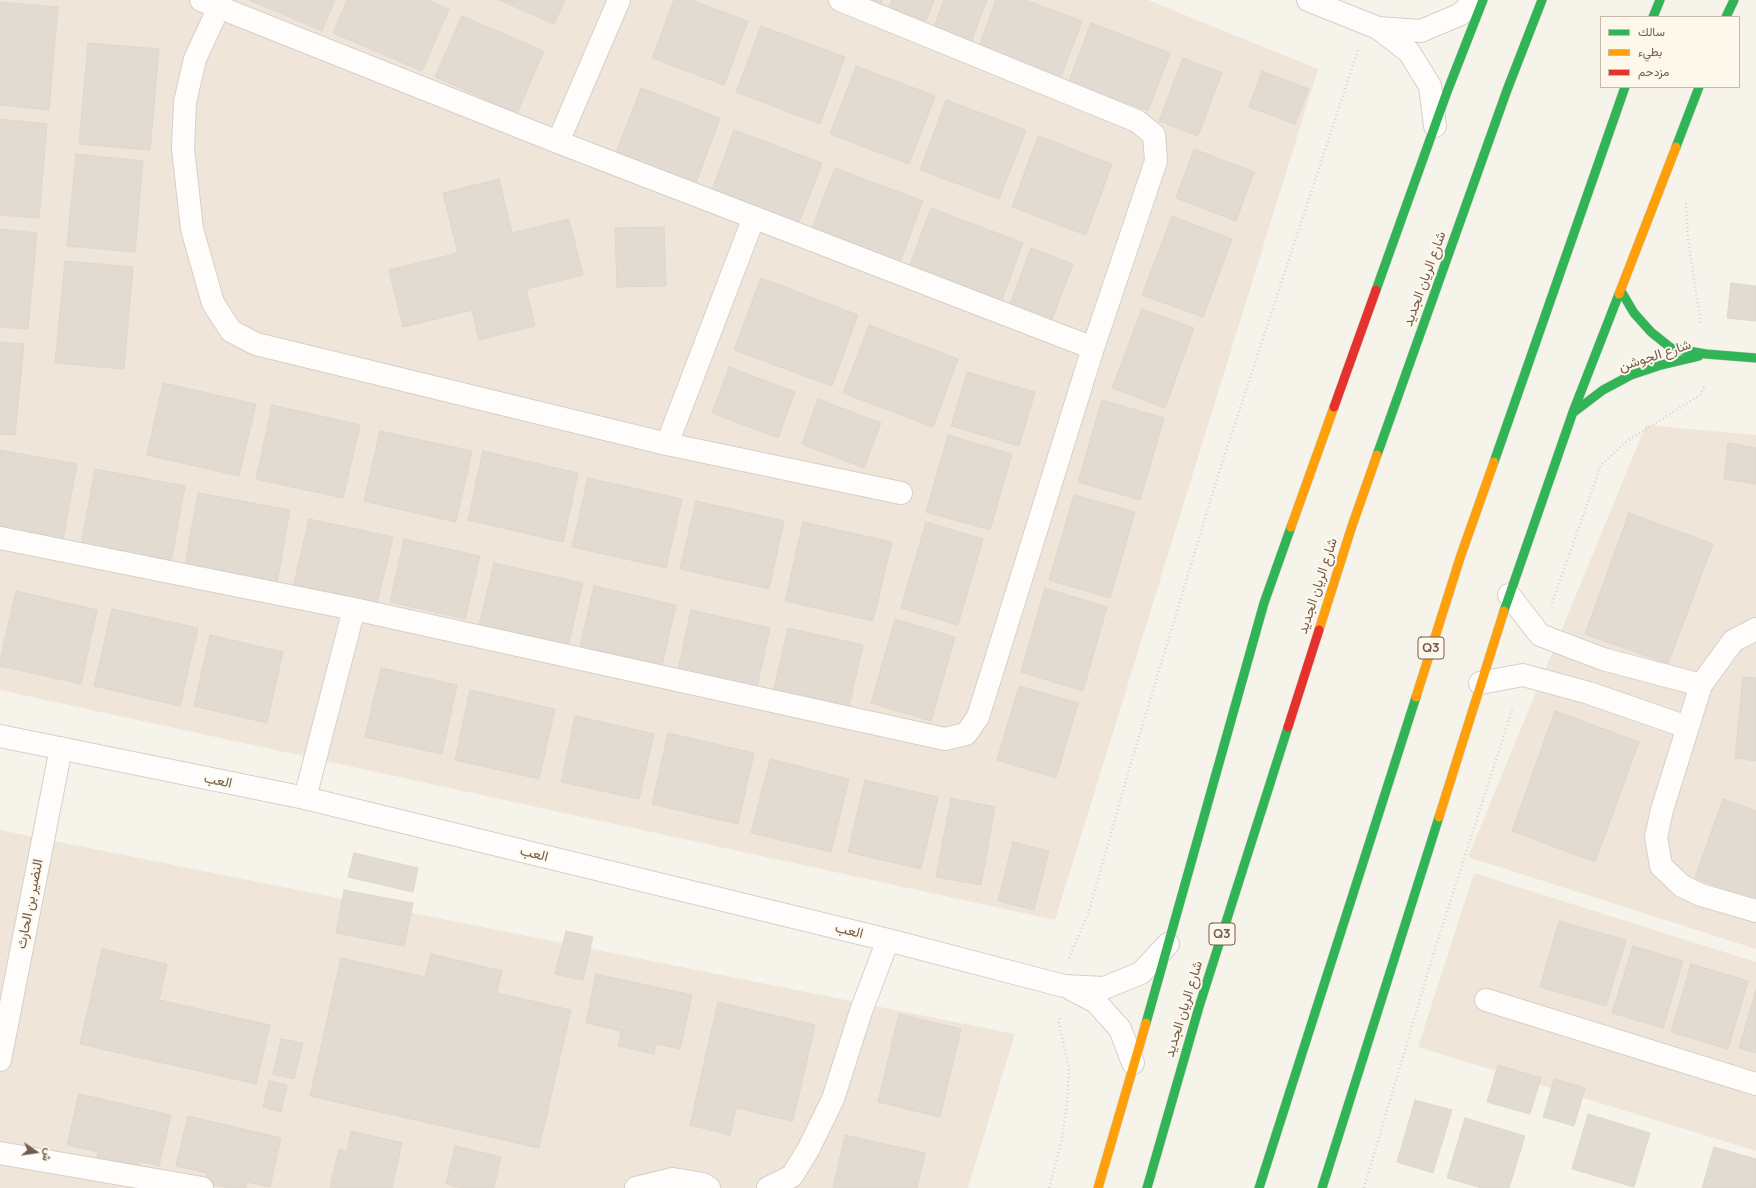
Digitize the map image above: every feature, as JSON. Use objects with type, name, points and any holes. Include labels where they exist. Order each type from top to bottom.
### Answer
[{"type":"main road","points":[[1098,1188],[1264,603],[1435,126],[1483,0]]},
{"type":"main road","name":"شارع الريان الجديد","points":[[1147,1188],[1199,1007],[1352,526],[1541,0]]},
{"type":"main road","points":[[1653,16],[1660,0]]},
{"type":"main road","points":[[1726,16],[1734,0]]},
{"type":"main road","name":"Q3","points":[[1259,1188],[1461,555],[1625,88]]},
{"type":"main road","points":[[1322,1188],[1480,682],[1509,595],[1574,412],[1622,291],[1699,88]]},
{"type":"main road","name":"شارع الجوشن","points":[[1622,291],[1634,313],[1651,332],[1671,348],[1706,354],[1756,358]]},
{"type":"main road","name":"شارع الجوشن","points":[[1574,412],[1603,390],[1631,375],[1662,365],[1706,354]]},
{"type":"street","points":[[558,142],[619,0]]},
{"type":"street","points":[[0,538],[354,609],[945,739],[966,734],[978,717],[1093,348],[1156,161],[1154,135],[1137,121],[840,0]]},
{"type":"street","points":[[1308,0],[1372,26],[1409,52],[1430,86],[1435,126]]},
{"type":"street","points":[[1372,26],[1421,31],[1461,14],[1474,0]]},
{"type":"street","points":[[901,493],[667,444],[256,344],[231,331],[213,303],[192,229],[183,148],[185,102],[210,4],[558,142],[1093,348]]},
{"type":"street","points":[[667,444],[754,217]]},
{"type":"street","points":[[1509,595],[1540,635],[1603,659],[1701,685]]},
{"type":"street","points":[[305,798],[354,609]]},
{"type":"street","points":[[1756,629],[1733,641],[1701,685],[1662,810],[1656,837],[1661,866],[1682,886],[1701,895],[1756,911]]},
{"type":"street","points":[[1480,682],[1523,675],[1589,693],[1687,727]]},
{"type":"street","name":"العب","points":[[0,736],[305,798],[888,940],[1064,986],[1104,988],[1141,973],[1168,944]]},
{"type":"street","name":"النضير بن الحارث","points":[[0,1060],[5,1006],[61,748]]},
{"type":"street","points":[[768,1188],[792,1176],[808,1150],[833,1099],[861,1012],[888,940]]},
{"type":"street","name":"العب","points":[[1064,986],[1096,1002],[1120,1029],[1133,1063]]},
{"type":"street","points":[[1486,1000],[1756,1084]]},
{"type":"street","points":[[0,1153],[202,1188]]},
{"type":"street","points":[[636,1188],[673,1179],[703,1184],[709,1188]]},
{"type":"path","points":[[1049,1188],[1062,1139],[1068,1103],[1069,1069],[1059,1023],[1066,964],[1088,914],[1130,763],[1220,469],[1372,26]]},
{"type":"shaded area","points":[[0,0],[1148,0],[1318,69],[1055,920],[0,690]]},
{"type":"shaded area","points":[[1646,425],[1756,435],[1756,949],[1468,857]]},
{"type":"shaded area","points":[[0,830],[1015,1034],[968,1188],[0,1188]]},
{"type":"shaded area","points":[[1474,873],[1756,962],[1756,1151],[1418,1047]]},
{"type":"building","points":[[249,0],[335,0],[322,31]]},
{"type":"building","points":[[347,0],[428,0],[449,9],[422,71],[333,33]]},
{"type":"building","points":[[499,0],[565,0],[554,24]]},
{"type":"building","points":[[674,0],[691,0],[748,21],[724,85],[652,58]]},
{"type":"building","points":[[870,0],[882,0],[881,4]]},
{"type":"building","points":[[892,0],[934,0],[926,21],[889,7]]},
{"type":"building","points":[[944,0],[987,0],[970,45],[933,30]]},
{"type":"building","points":[[996,0],[1025,0],[1082,21],[1061,77],[979,46]]},
{"type":"building","points":[[0,2],[58,7],[49,110],[0,105]]},
{"type":"building","points":[[462,16],[544,51],[517,113],[435,77]]},
{"type":"building","points":[[1091,23],[1170,53],[1148,111],[1069,81]]},
{"type":"building","points":[[761,26],[845,57],[820,124],[736,92]]},
{"type":"building","points":[[88,43],[159,49],[150,150],[79,144]]},
{"type":"building","points":[[1183,58],[1222,73],[1198,136],[1159,121]]},
{"type":"building","points":[[856,66],[935,96],[909,164],[830,134]]},
{"type":"building","points":[[1262,71],[1309,89],[1295,124],[1249,107]]},
{"type":"building","points":[[641,88],[720,118],[695,186],[615,155]]},
{"type":"building","points":[[946,100],[1026,130],[999,199],[920,170]]},
{"type":"building","points":[[0,119],[47,124],[39,218],[0,215]]},
{"type":"building","points":[[734,130],[822,163],[797,228],[710,196]]},
{"type":"building","points":[[1038,136],[1112,164],[1086,235],[1012,207]]},
{"type":"building","points":[[1194,149],[1254,172],[1236,221],[1176,198]]},
{"type":"building","points":[[76,154],[143,161],[135,252],[67,246]]},
{"type":"building","points":[[835,168],[923,201],[897,270],[809,236]]},
{"type":"building","points":[[499,179],[512,233],[569,219],[583,275],[526,289],[535,326],[479,340],[472,310],[403,327],[389,270],[458,253],[443,193]]},
{"type":"building","points":[[931,208],[1023,243],[999,308],[907,273]]},
{"type":"building","points":[[1172,216],[1232,239],[1203,317],[1142,295]]},
{"type":"building","points":[[664,227],[666,286],[617,287],[615,228]]},
{"type":"building","points":[[0,229],[37,233],[28,329],[0,327]]},
{"type":"building","points":[[1031,248],[1073,264],[1050,325],[1008,309]]},
{"type":"building","points":[[65,261],[133,267],[124,369],[55,363]]},
{"type":"building","points":[[761,278],[858,315],[832,386],[734,350]]},
{"type":"building","points":[[1731,283],[1756,286],[1756,321],[1727,318]]},
{"type":"building","points":[[1142,309],[1194,328],[1165,408],[1112,388]]},
{"type":"building","points":[[869,325],[958,359],[933,427],[843,393]]},
{"type":"building","points":[[0,342],[24,344],[15,435],[0,434]]},
{"type":"building","points":[[729,367],[795,392],[778,438],[712,413]]},
{"type":"building","points":[[967,372],[1035,392],[1019,446],[951,426]]},
{"type":"building","points":[[163,383],[256,404],[239,476],[147,455]]},
{"type":"building","points":[[818,399],[881,423],[864,468],[802,444]]},
{"type":"building","points":[[1102,400],[1164,418],[1140,500],[1078,482]]},
{"type":"building","points":[[272,405],[360,425],[343,498],[256,479]]},
{"type":"building","points":[[380,431],[472,451],[456,522],[364,501]]},
{"type":"building","points":[[948,435],[1012,454],[990,530],[926,512]]},
{"type":"building","points":[[1728,443],[1756,448],[1756,484],[1724,479]]},
{"type":"building","points":[[0,450],[77,464],[63,539],[0,527]]},
{"type":"building","points":[[483,451],[578,473],[563,542],[468,520]]},
{"type":"building","points":[[95,469],[185,486],[171,562],[81,545]]},
{"type":"building","points":[[588,478],[682,499],[666,568],[572,547]]},
{"type":"building","points":[[198,493],[290,510],[277,582],[185,565]]},
{"type":"building","points":[[1074,495],[1135,512],[1110,598],[1049,580]]},
{"type":"building","points":[[696,501],[784,521],[769,589],[680,569]]},
{"type":"building","points":[[1629,513],[1713,544],[1668,664],[1585,634]]},
{"type":"building","points":[[309,519],[393,537],[377,603],[294,584]]},
{"type":"building","points":[[803,522],[892,542],[873,621],[785,601]]},
{"type":"building","points":[[926,522],[983,539],[958,625],[901,608]]},
{"type":"building","points":[[404,539],[480,556],[465,619],[390,602]]},
{"type":"building","points":[[494,563],[583,583],[568,646],[479,626]]},
{"type":"building","points":[[594,586],[676,605],[662,665],[580,646]]},
{"type":"building","points":[[1045,588],[1107,607],[1083,691],[1021,672]]},
{"type":"building","points":[[16,591],[97,610],[81,684],[0,666],[0,660]]},
{"type":"building","points":[[112,609],[198,628],[180,706],[94,686]]},
{"type":"building","points":[[691,610],[770,628],[757,687],[678,670]]},
{"type":"building","points":[[895,619],[955,637],[931,721],[871,703]]},
{"type":"building","points":[[788,628],[863,645],[848,710],[773,693]]},
{"type":"building","points":[[210,635],[283,652],[267,723],[194,706]]},
{"type":"building","points":[[381,668],[457,685],[442,754],[365,737]]},
{"type":"building","points":[[1743,677],[1756,678],[1756,761],[1735,758]]},
{"type":"building","points":[[1019,686],[1078,703],[1056,778],[997,760]]},
{"type":"building","points":[[470,690],[555,709],[539,779],[455,760]]},
{"type":"building","points":[[1555,711],[1639,742],[1595,862],[1512,831]]},
{"type":"building","points":[[575,716],[654,734],[639,799],[561,782]]},
{"type":"building","points":[[668,733],[754,753],[738,824],[652,804]]},
{"type":"building","points":[[770,759],[849,779],[831,852],[751,833]]},
{"type":"building","points":[[865,780],[938,797],[921,869],[848,852]]},
{"type":"building","points":[[951,798],[995,807],[981,885],[936,877]]},
{"type":"building","points":[[1723,799],[1756,811],[1756,900],[1695,878]]},
{"type":"building","points":[[1013,842],[1049,851],[1034,910],[998,901]]},
{"type":"building","points":[[354,853],[418,868],[413,892],[348,877]]},
{"type":"building","points":[[344,890],[413,903],[404,946],[336,933]]},
{"type":"building","points":[[1559,921],[1626,940],[1606,1006],[1540,987]]},
{"type":"building","points":[[566,931],[593,937],[583,980],[555,974]]},
{"type":"building","points":[[1633,946],[1683,961],[1663,1028],[1612,1013]]},
{"type":"building","points":[[102,949],[167,964],[159,1000],[270,1025],[256,1084],[80,1044]]},
{"type":"building","points":[[431,954],[502,971],[497,993],[571,1010],[539,1148],[310,1096],[341,958],[425,977]]},
{"type":"building","points":[[1691,964],[1748,981],[1728,1049],[1671,1032]]},
{"type":"building","points":[[596,974],[692,995],[680,1049],[656,1044],[654,1054],[618,1046],[621,1031],[586,1023]]},
{"type":"building","points":[[1756,990],[1756,1053],[1739,1048]]},
{"type":"building","points":[[718,1002],[815,1025],[793,1121],[736,1108],[730,1135],[690,1125]]},
{"type":"building","points":[[899,1014],[961,1029],[940,1117],[878,1102]]},
{"type":"building","points":[[281,1039],[303,1043],[294,1079],[273,1074]]},
{"type":"building","points":[[1498,1065],[1541,1078],[1530,1114],[1487,1102]]},
{"type":"building","points":[[1554,1079],[1585,1088],[1574,1126],[1543,1117]]},
{"type":"building","points":[[269,1081],[287,1085],[281,1112],[263,1107]]},
{"type":"building","points":[[79,1094],[171,1115],[159,1166],[139,1161],[137,1170],[96,1161],[98,1152],[67,1145]]},
{"type":"building","points":[[1415,1100],[1452,1110],[1433,1173],[1397,1162]]},
{"type":"building","points":[[1588,1114],[1650,1133],[1634,1187],[1572,1169]]},
{"type":"building","points":[[188,1116],[281,1138],[270,1187],[247,1182],[246,1188],[229,1188],[205,1183],[207,1173],[176,1166]]},
{"type":"building","points":[[1465,1118],[1525,1136],[1509,1188],[1482,1188],[1447,1178]]},
{"type":"building","points":[[351,1131],[402,1143],[392,1188],[330,1188],[339,1149],[347,1151]]},
{"type":"building","points":[[845,1135],[925,1153],[917,1188],[833,1188]]},
{"type":"building","points":[[455,1146],[501,1157],[494,1188],[462,1188],[446,1184]]},
{"type":"building","points":[[1714,1147],[1756,1159],[1756,1188],[1702,1188]]},
{"type":"traffic: fast","points":[[1376,290],[1447,92],[1483,0]]},
{"type":"traffic: fast","points":[[1377,455],[1507,90],[1542,0]]},
{"type":"traffic: fast","points":[[1653,16],[1660,0]]},
{"type":"traffic: fast","points":[[1726,16],[1734,0]]},
{"type":"traffic: fast","points":[[1494,462],[1625,88]]},
{"type":"traffic: fast","points":[[1676,147],[1699,88]]},
{"type":"traffic: fast","points":[[1621,291],[1634,313],[1651,332],[1671,348],[1706,354],[1756,358]]},
{"type":"traffic: fast","points":[[1504,611],[1573,412],[1619,294]]},
{"type":"traffic: fast","points":[[1574,412],[1603,390],[1631,375],[1661,365],[1699,356]]},
{"type":"traffic: fast","points":[[1146,1023],[1264,603],[1291,527]]},
{"type":"traffic: fast","points":[[1259,1188],[1416,697]]},
{"type":"traffic: fast","points":[[1147,1188],[1199,1007],[1288,727]]},
{"type":"traffic: fast","points":[[1322,1188],[1439,817]]},
{"type":"traffic: slow","points":[[1619,294],[1676,147]]},
{"type":"traffic: slow","points":[[1291,527],[1334,407]]},
{"type":"traffic: slow","points":[[1319,630],[1352,526],[1377,455]]},
{"type":"traffic: slow","points":[[1416,697],[1461,555],[1494,462]]},
{"type":"traffic: slow","points":[[1439,817],[1504,611]]},
{"type":"traffic: slow","points":[[1098,1188],[1146,1023]]},
{"type":"traffic: jam","points":[[1334,407],[1376,290]]},
{"type":"traffic: jam","points":[[1288,727],[1319,630]]}]
